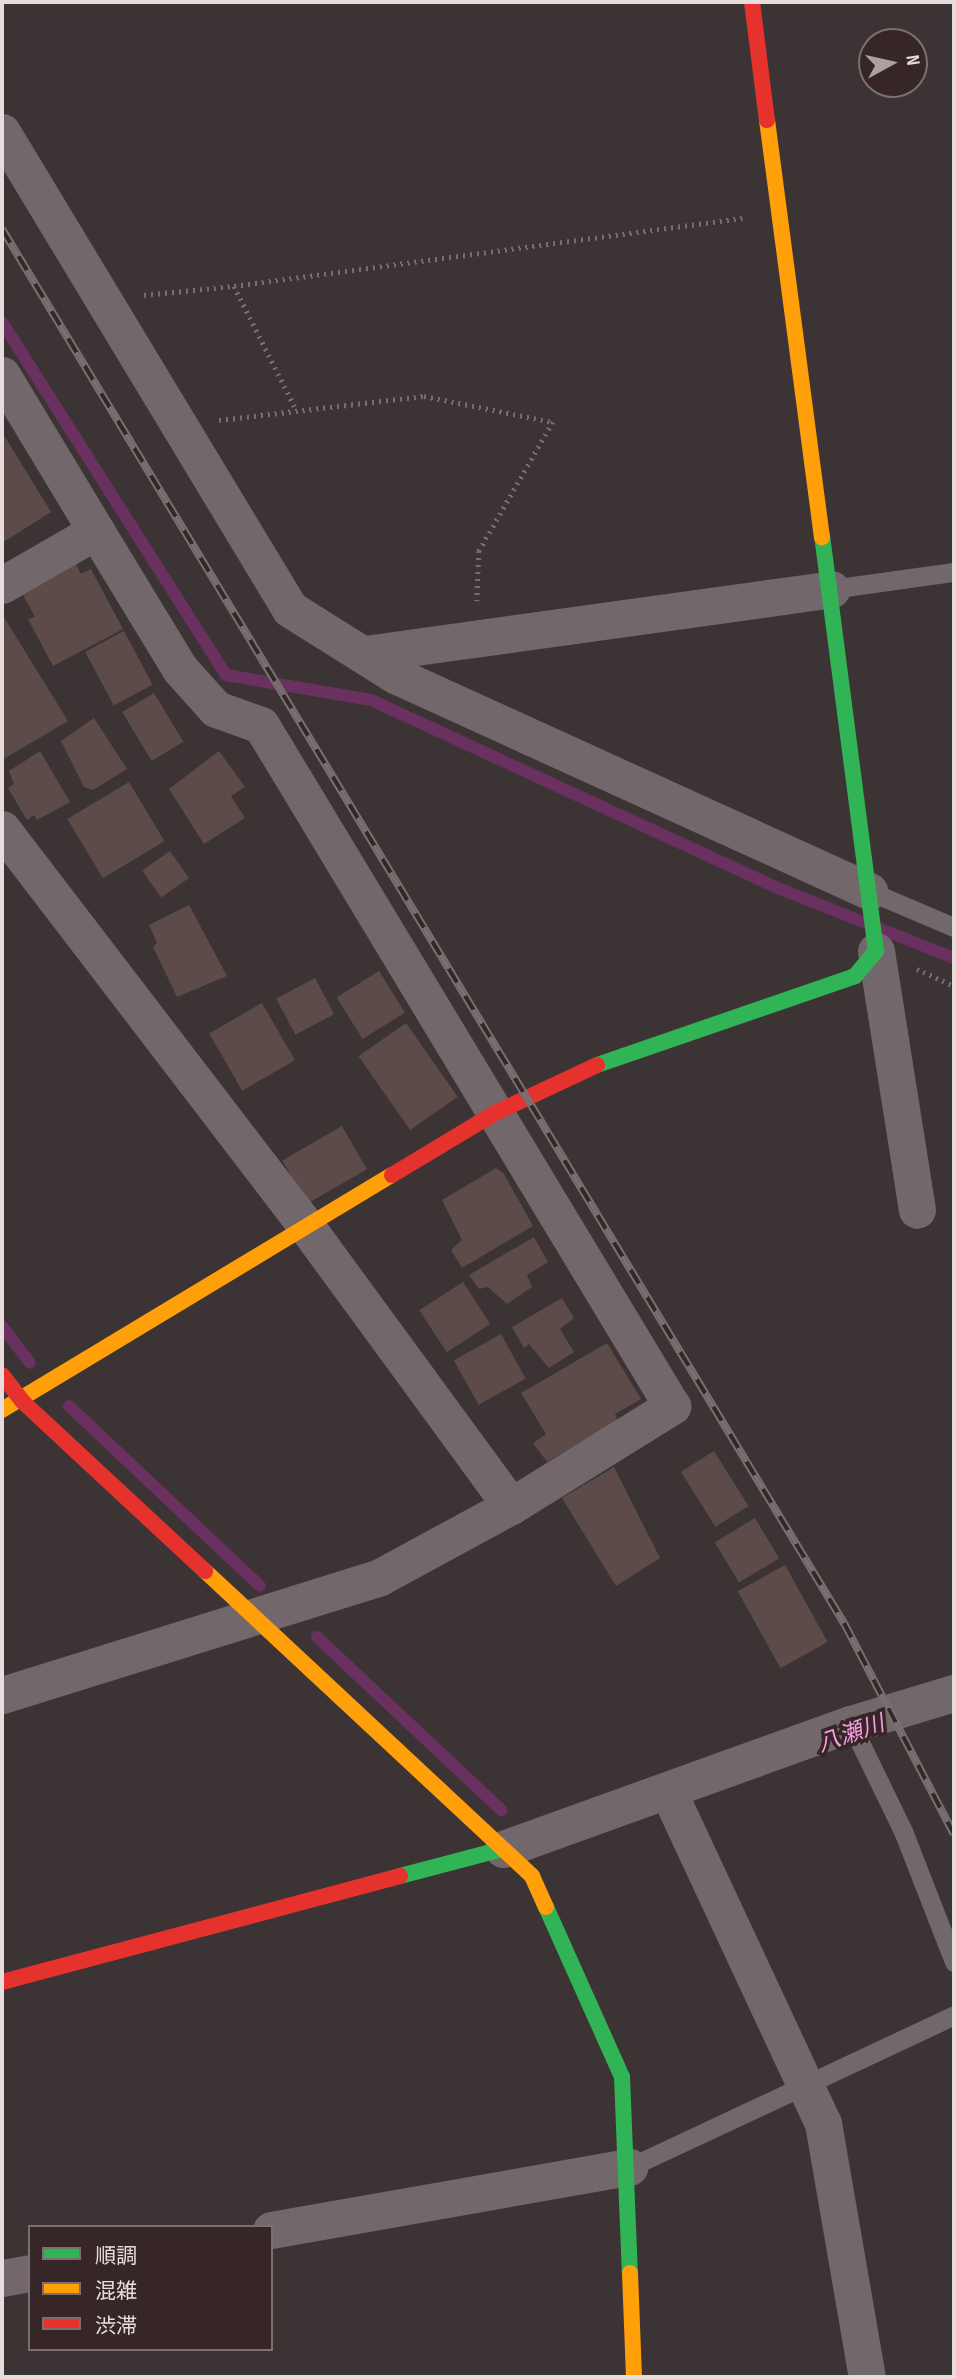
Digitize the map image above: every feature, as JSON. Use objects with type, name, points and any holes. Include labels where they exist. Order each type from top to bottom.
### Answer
[{"type":"street","points":[[752,2],[831,589],[876,949],[917,1210]]},
{"type":"street","points":[[2,132],[290,609],[397,676],[870,894]]},
{"type":"street","points":[[2,375],[180,669],[216,709],[261,725],[493,1114],[672,1406],[511,1506],[380,1577],[2,1695]]},
{"type":"street","points":[[2,585],[96,531]]},
{"type":"street","points":[[365,654],[831,589]]},
{"type":"street","points":[[2,830],[306,1226],[511,1506]]},
{"type":"street","points":[[2,1410],[22,1401],[493,1114],[605,1061],[855,976],[876,949]]},
{"type":"street","points":[[2,1375],[22,1401],[532,1876],[622,2077],[630,2167],[634,2377]]},
{"type":"street","points":[[2,1982],[503,1849],[667,1790],[857,1736],[954,1693]]},
{"type":"street","points":[[667,1790],[803,2086],[823,2123],[867,2377]]},
{"type":"street","points":[[273,2230],[630,2167]]},
{"type":"street","points":[[2,2278],[28,2273]]},
{"type":"lane","points":[[831,589],[954,572]]},
{"type":"lane","points":[[870,894],[954,927]]},
{"type":"lane","points":[[857,1736],[903,1831],[954,1962]]},
{"type":"lane","points":[[630,2167],[954,2015]]},
{"type":"path","points":[[103,299],[234,286],[780,212]]},
{"type":"path","points":[[234,286],[297,411]]},
{"type":"path","points":[[180,425],[424,396],[553,422],[479,551],[475,637]]},
{"type":"building","points":[[2,432],[51,512],[2,543]]},
{"type":"building","points":[[76,564],[81,574],[91,569],[123,629],[53,666],[28,619],[35,617],[23,595]]},
{"type":"building","points":[[2,614],[68,721],[2,760]]},
{"type":"building","points":[[124,631],[153,685],[114,706],[85,652]]},
{"type":"building","points":[[154,693],[183,742],[152,761],[122,712]]},
{"type":"building","points":[[94,718],[127,769],[93,790],[84,787],[61,741]]},
{"type":"building","points":[[40,751],[70,802],[37,820],[34,815],[27,820],[8,788],[14,784],[9,771]]},
{"type":"building","points":[[219,751],[245,787],[231,796],[245,818],[204,844],[169,789]]},
{"type":"building","points":[[129,782],[165,841],[103,878],[67,819]]},
{"type":"building","points":[[170,851],[189,878],[161,898],[142,871]]},
{"type":"building","points":[[189,905],[227,976],[177,997],[153,947],[157,943],[149,925]]},
{"type":"building","points":[[379,971],[405,1013],[363,1039],[337,997]]},
{"type":"building","points":[[315,978],[334,1014],[295,1035],[276,999]]},
{"type":"building","points":[[262,1003],[295,1060],[242,1091],[209,1034]]},
{"type":"building","points":[[406,1023],[458,1097],[410,1130],[358,1056]]},
{"type":"building","points":[[342,1126],[367,1169],[307,1204],[282,1160]]},
{"type":"building","points":[[496,1168],[504,1174],[533,1226],[462,1268],[451,1250],[462,1240],[442,1200]]},
{"type":"building","points":[[534,1237],[548,1262],[527,1275],[532,1287],[507,1304],[488,1287],[479,1289],[469,1275]]},
{"type":"building","points":[[463,1282],[490,1324],[447,1352],[419,1310]]},
{"type":"building","points":[[562,1298],[574,1318],[560,1329],[574,1352],[549,1368],[529,1344],[524,1348],[512,1327]]},
{"type":"building","points":[[501,1334],[526,1379],[478,1405],[454,1360]]},
{"type":"building","points":[[607,1343],[641,1399],[615,1414],[618,1421],[547,1462],[533,1443],[546,1434],[521,1393]]},
{"type":"building","points":[[714,1451],[748,1506],[715,1527],[681,1472]]},
{"type":"building","points":[[614,1467],[660,1558],[616,1586],[562,1498]]},
{"type":"building","points":[[755,1518],[779,1558],[739,1582],[715,1542]]},
{"type":"building","points":[[785,1565],[828,1642],[780,1668],[738,1591]]},
{"type":"waterway","points":[[2,322],[226,675],[371,700],[783,890],[954,958]]},
{"type":"waterway","points":[[2,1326],[30,1363]]},
{"type":"waterway","points":[[69,1406],[260,1586]]},
{"type":"waterway","points":[[317,1637],[501,1810]]},
{"type":"railway","points":[[2,229],[844,1623],[954,1834]]},
{"type":"traffic: fast","points":[[597,1065],[855,976],[876,951],[822,537]]},
{"type":"traffic: fast","points":[[400,1876],[503,1849]]},
{"type":"traffic: fast","points":[[546,1907],[622,2077],[630,2273]]},
{"type":"traffic: slow","points":[[767,120],[822,537]]},
{"type":"traffic: slow","points":[[2,1410],[392,1175]]},
{"type":"traffic: slow","points":[[205,1571],[532,1876],[546,1907]]},
{"type":"traffic: slow","points":[[630,2273],[634,2377]]},
{"type":"traffic: jam","points":[[752,2],[767,120]]},
{"type":"traffic: jam","points":[[392,1175],[493,1114],[597,1065]]},
{"type":"traffic: jam","points":[[2,1375],[22,1401],[205,1571]]},
{"type":"traffic: jam","points":[[2,1982],[400,1876]]},
{"type":"water label","name":"八瀬川","points":[[851,1734]]}]
